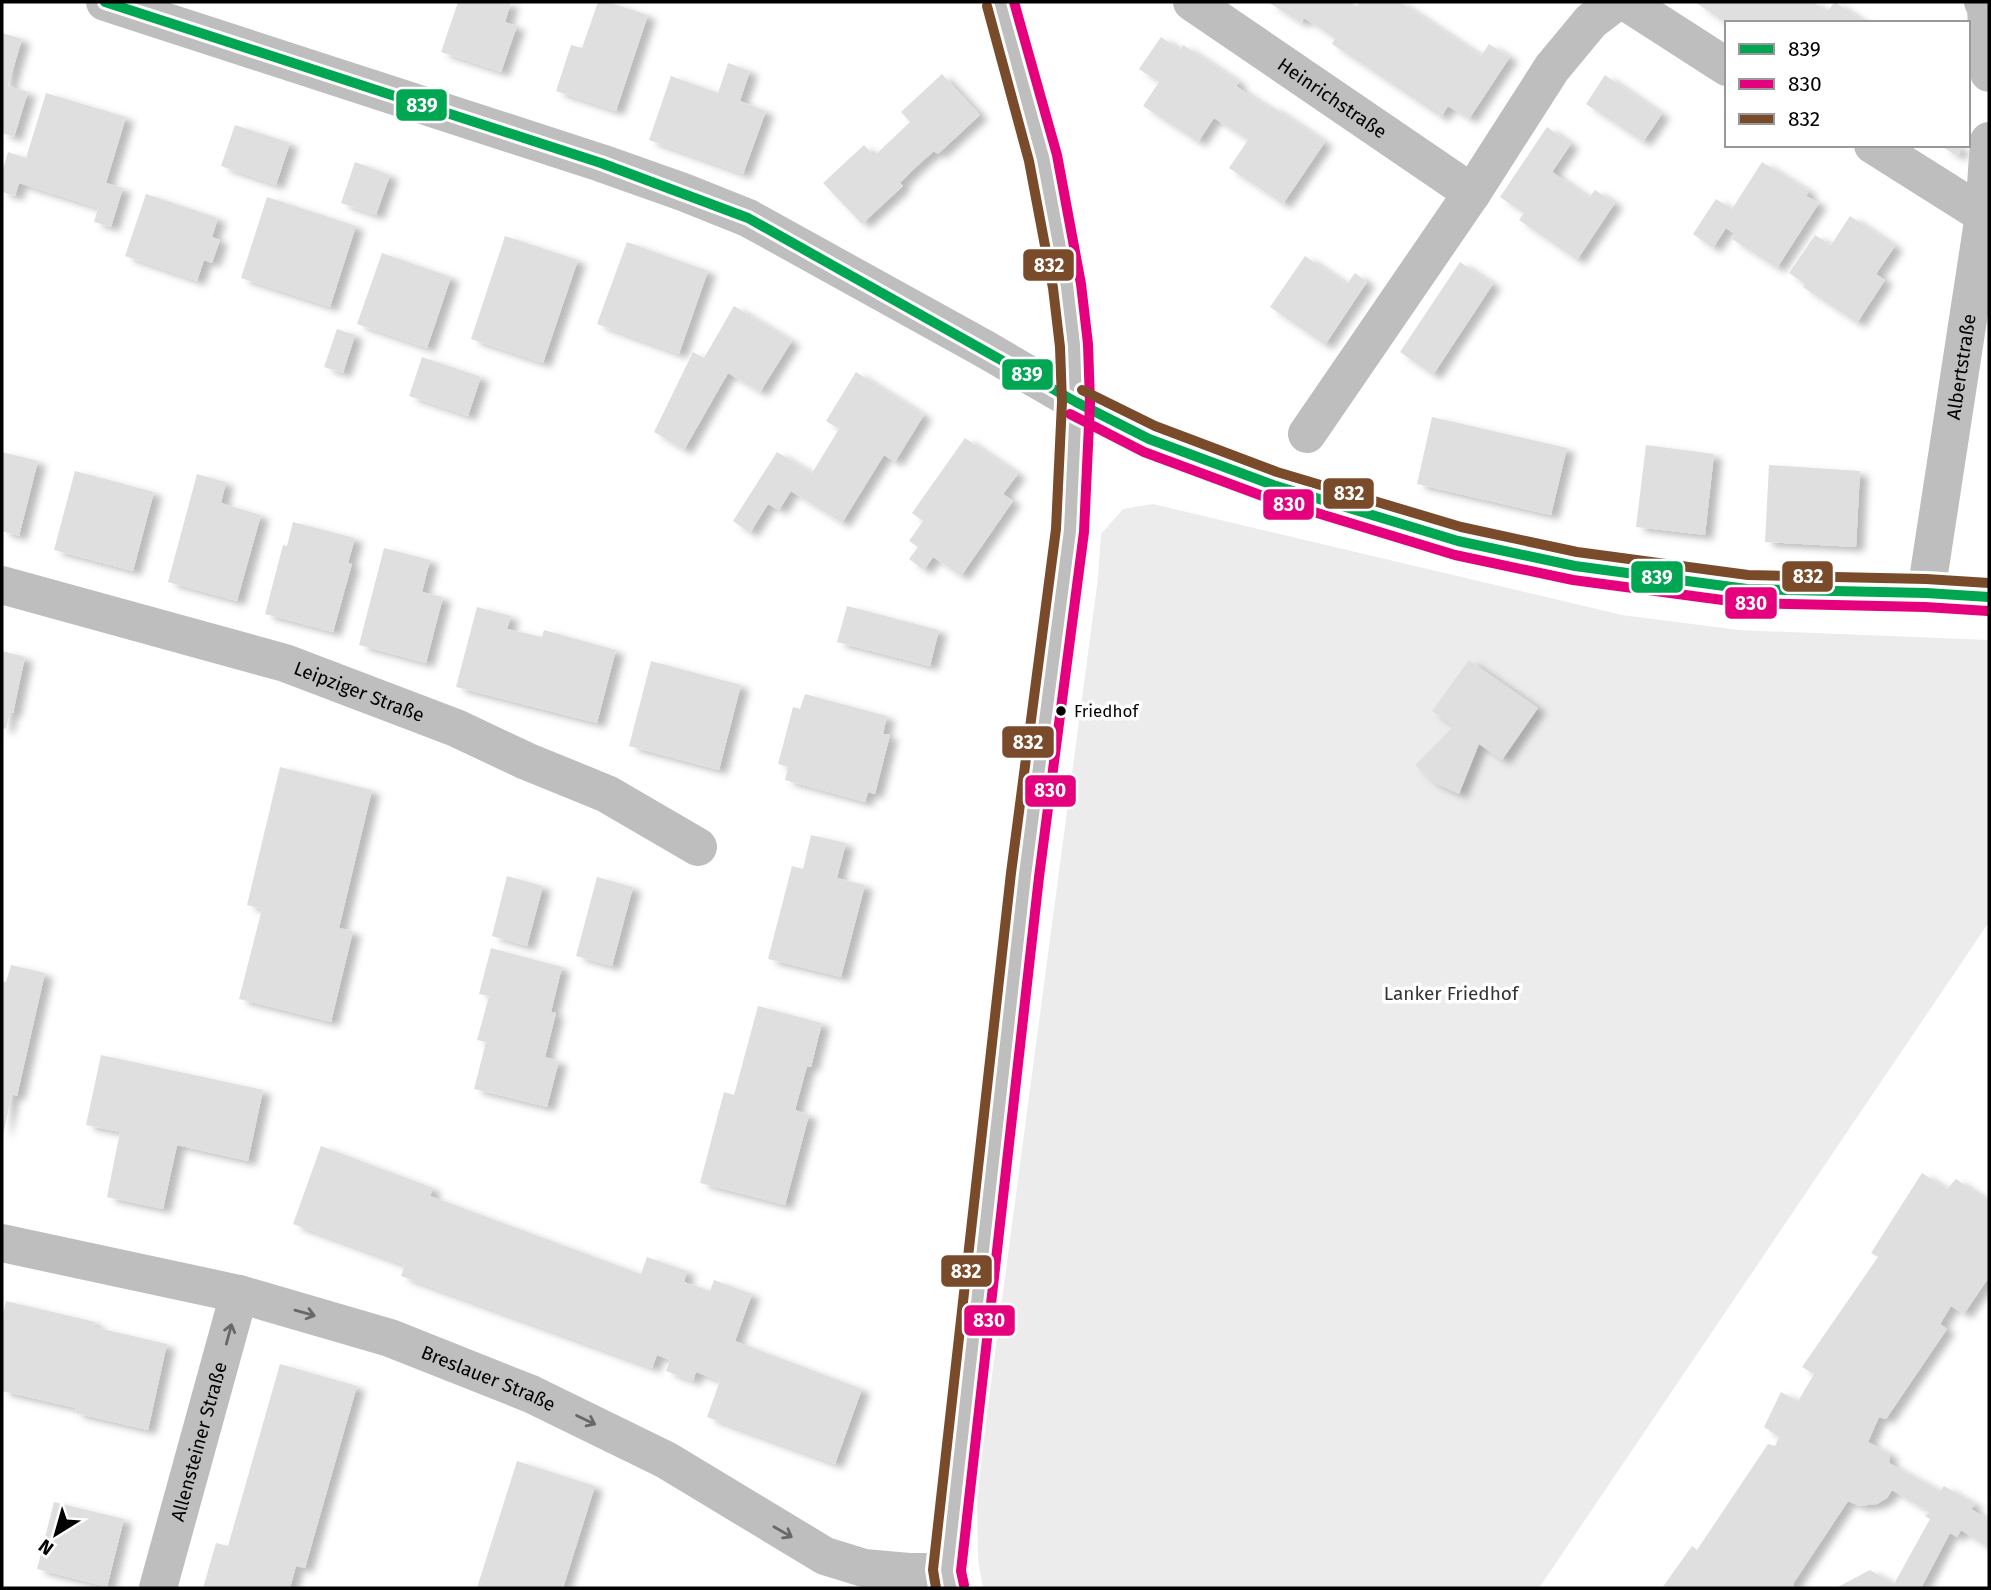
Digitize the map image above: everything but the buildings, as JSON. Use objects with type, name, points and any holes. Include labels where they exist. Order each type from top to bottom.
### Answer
[{"type":"street","points":[[105,2],[601,163],[748,218],[1076,402],[1149,439],[1273,485],[1458,541],[1575,566],[1746,589],[1989,597]]},
{"type":"street","points":[[948,1580],[1025,875],[1070,530],[1076,402],[1074,346],[1067,286],[1045,171],[1000,2]]},
{"type":"street","name":"Heinrichstraße","points":[[1192,2],[1472,193]]},
{"type":"street","points":[[1307,434],[1472,193],[1552,68],[1591,21],[1616,2]]},
{"type":"street","points":[[1626,2],[1725,66]]},
{"type":"street","points":[[1983,2],[1986,8],[1989,73]]},
{"type":"street","name":"Albertstraße","points":[[1926,593],[1984,215],[1989,141]]},
{"type":"street","points":[[1876,147],[1984,215]]},
{"type":"street","name":"Leipziger Straße","points":[[2,585],[285,663],[456,728],[526,761],[607,794],[698,847]]},
{"type":"street","name":"Breslauer Straße","points":[[2,1243],[239,1294],[390,1338],[531,1394],[666,1460],[825,1556],[864,1568],[909,1572],[948,1580]]},
{"type":"street","name":"Allensteiner Straße","points":[[158,1588],[239,1294]]},
{"type":"green space","name":"Lanker Friedhof","points":[[1153,504],[1622,615],[1739,630],[1989,640],[1989,922],[1539,1588],[983,1588],[978,1560],[977,1488],[1098,578],[1101,534],[1123,509]]},
{"type":"transit line","name":"839","points":[[105,2],[601,163],[748,218],[1076,402],[1149,439],[1273,485],[1458,541],[1575,566],[1747,589],[1989,597]]},
{"type":"transit line","name":"830","points":[[964,1585],[961,1571],[1039,877],[1084,532],[1090,403],[1088,344],[1081,284],[1057,155],[1014,2]]},
{"type":"transit line","name":"832","points":[[936,1588],[933,1570],[1011,873],[1056,529],[1062,402],[1060,347],[1053,288],[1029,161],[987,6]]},
{"type":"transit line","name":"832","points":[[1082,390],[1155,426],[1277,472],[1461,527],[1577,552],[1748,575],[1989,583]]},
{"type":"transit line","name":"830","points":[[1070,414],[1144,452],[1268,498],[1455,555],[1573,580],[1745,603],[1988,611]]},
{"type":"place","name":"Friedhof","points":[[1061,711]]}]
